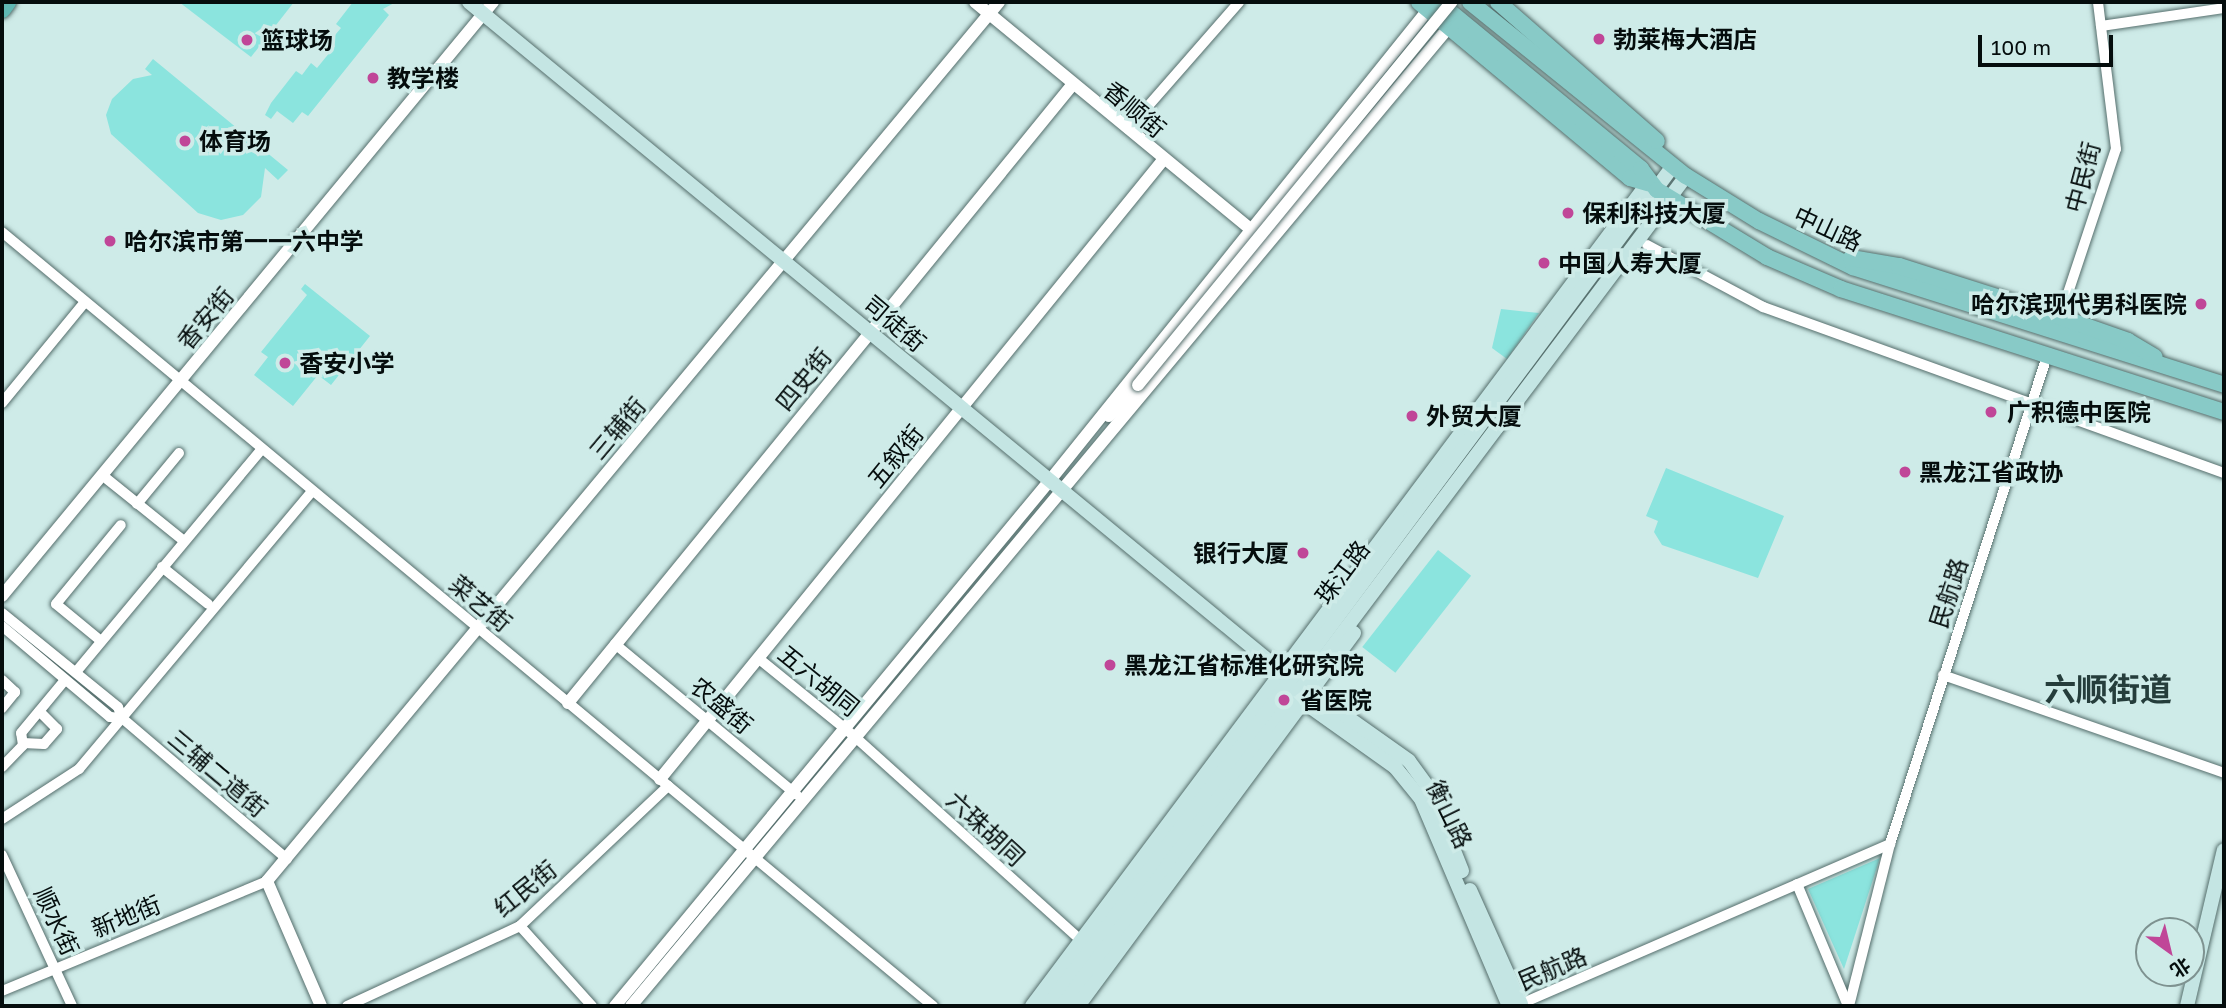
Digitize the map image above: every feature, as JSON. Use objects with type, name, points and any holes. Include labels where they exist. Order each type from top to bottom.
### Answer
[{"type":"highway","points":[[2,9],[8,2]]},
{"type":"main road","name":"司徒街","points":[[469,2],[489,7],[783,260],[1056,484],[1297,688]]},
{"type":"main road","points":[[1453,22],[1469,2]]},
{"type":"main road","name":"中山路","points":[[1469,2],[1679,171],[1759,221],[1853,267],[2224,385]]},
{"type":"main road","points":[[1498,2],[1647,131],[1679,171]]},
{"type":"main road","name":"中山路","points":[[1430,4],[1630,178],[1652,186],[1767,257],[1831,285],[2224,412]]},
{"type":"main road","name":"珠江路","points":[[1078,1006],[1297,688],[1652,186],[1679,171]]},
{"type":"main road","name":"珠江路","points":[[1032,1006],[1086,945],[1297,688],[1647,245],[1676,203],[1679,171]]},
{"type":"main road","name":"珠江路","points":[[1062,1006],[1297,688],[1676,203]]},
{"type":"main road","points":[[1831,254],[1899,267],[2060,317],[2128,341],[2175,369]]},
{"type":"main road","name":"衡山路","points":[[1297,688],[1395,767],[1416,791],[1515,1006]]},
{"type":"main road","points":[[2187,1006],[2224,850]]},
{"type":"main road","points":[[2193,1006],[2224,878]]},
{"type":"main road","name":"珠江路","points":[[1048,1006],[1086,945]]},
{"type":"street","name":"香顺街","points":[[975,2],[1163,160],[1271,245]]},
{"type":"street","name":"三辅街","points":[[267,881],[999,2]]},
{"type":"street","points":[[1128,129],[1239,2]]},
{"type":"street","points":[[1062,465],[1138,385],[1451,2]]},
{"type":"street","name":"中民街","points":[[2060,317],[2116,149],[2098,2]]},
{"type":"street","points":[[1056,484],[1062,465],[1430,4]]},
{"type":"street","name":"香安街","points":[[2,596],[489,7]]},
{"type":"street","points":[[2101,26],[2224,8]]},
{"type":"street","points":[[615,1006],[749,853],[1056,484],[1271,245],[1453,22]]},
{"type":"street","name":"四史街","points":[[568,703],[869,331],[1073,85]]},
{"type":"street","name":"五叙街","points":[[664,783],[707,721],[1163,160]]},
{"type":"street","name":"菜艺街","points":[[2,232],[933,1006]]},
{"type":"street","points":[[1647,245],[1763,307],[2224,473]]},
{"type":"street","points":[[2,403],[85,302]]},
{"type":"street","name":"民航路","points":[[1849,1006],[1891,844],[2047,356]]},
{"type":"street","points":[[76,672],[262,449]]},
{"type":"street","points":[[137,504],[179,453]]},
{"type":"street","points":[[107,480],[184,541]]},
{"type":"street","points":[[2,819],[79,769],[312,491]]},
{"type":"street","points":[[101,641],[56,604],[121,525]]},
{"type":"street","points":[[162,568],[208,604]]},
{"type":"street","name":"三辅二道街","points":[[2,613],[118,707],[122,718],[287,859]]},
{"type":"street","name":"三辅二道街","points":[[2,626],[110,717],[122,718]]},
{"type":"street","name":"农盛街","points":[[615,644],[797,795]]},
{"type":"street","name":"五六胡同","points":[[758,658],[849,732]]},
{"type":"street","points":[[1943,675],[2224,773]]},
{"type":"street","points":[[2,680],[15,692],[2,708]]},
{"type":"street","points":[[23,743],[20,734],[65,680]]},
{"type":"street","points":[[23,743],[44,744],[57,729],[39,711]]},
{"type":"street","name":"六珠胡同","points":[[849,732],[1086,945]]},
{"type":"street","points":[[2,767],[23,743]]},
{"type":"street","name":"红民街","points":[[347,1006],[520,926],[664,783]]},
{"type":"street","name":"民航路","points":[[1515,1006],[1891,844]]},
{"type":"street","points":[[631,1006],[749,853]]},
{"type":"street","name":"顺水街","points":[[2,855],[72,1006]]},
{"type":"street","points":[[267,881],[321,1006]]},
{"type":"street","name":"新地街","points":[[2,991],[267,881]]},
{"type":"street","name":"民航路","points":[[1797,884],[1849,1006]]},
{"type":"street","points":[[520,926],[592,1006]]},
{"type":"shaded area","name":"篮球场","points":[[179,2],[294,2],[251,57]]},
{"type":"shaded area","points":[[353,2],[396,2],[383,9],[389,15],[308,116],[302,112],[293,123],[277,111],[271,119],[265,115],[296,71],[302,75],[311,63],[317,68],[335,46],[330,41],[341,28],[336,24]]},
{"type":"shaded area","name":"体育场","points":[[153,59],[288,170],[278,180],[265,168],[261,197],[243,215],[221,220],[198,213],[111,134],[106,115],[112,99],[133,79],[152,75],[145,69]]},
{"type":"shaded area","points":[[305,284],[370,336],[331,385],[318,375],[293,406],[254,375],[268,357],[261,352],[307,295],[301,289]]},
{"type":"shaded area","points":[[1501,309],[1539,313],[1507,359],[1492,348]]},
{"type":"shaded area","points":[[1666,468],[1784,516],[1758,578],[1662,545],[1654,532],[1658,521],[1646,516]]},
{"type":"shaded area","points":[[1438,550],[1471,576],[1395,673],[1362,647]]},
{"type":"shaded area","points":[[1880,858],[1844,969],[1808,889]]},
{"type":"place","name":"勃莱梅大酒店","points":[[1599,39]]},
{"type":"place","name":"篮球场","points":[[247,40]]},
{"type":"place","name":"教学楼","points":[[373,78]]},
{"type":"place","name":"体育场","points":[[185,141]]},
{"type":"place","name":"保利科技大厦","points":[[1568,213]]},
{"type":"place","name":"哈尔滨市第一一六中学","points":[[110,241]]},
{"type":"place","name":"中国人寿大厦","points":[[1544,263]]},
{"type":"place","name":"哈尔滨现代男科医院","points":[[2201,304]]},
{"type":"place","name":"香安小学","points":[[285,363]]},
{"type":"place","name":"广积德中医院","points":[[1991,412]]},
{"type":"place","name":"外贸大厦","points":[[1412,416]]},
{"type":"place","name":"黑龙江省政协","points":[[1905,472]]},
{"type":"place","name":"银行大厦","points":[[1303,553]]},
{"type":"place","name":"黑龙江省标准化研究院","points":[[1110,665]]},
{"type":"place","name":"省医院","points":[[1284,700]]},
{"type":"district","name":"六顺街道","points":[[2108,689]]}]
